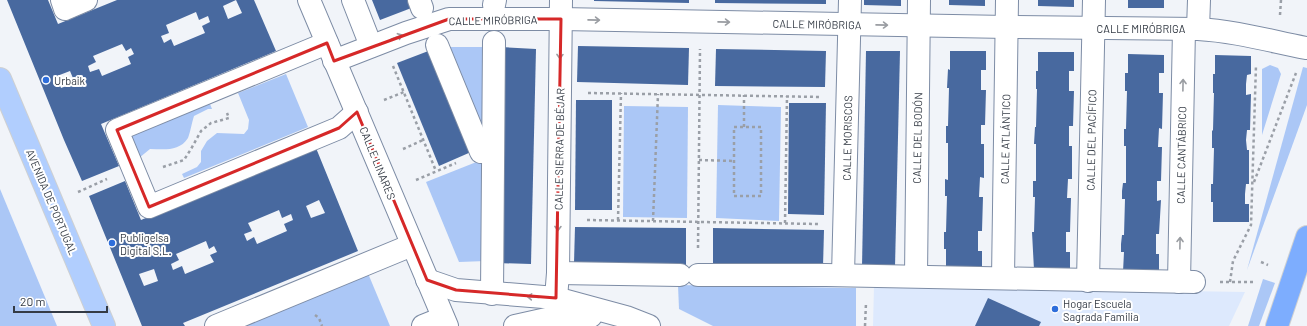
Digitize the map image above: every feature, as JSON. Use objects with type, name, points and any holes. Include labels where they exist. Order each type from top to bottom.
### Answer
[{"type":"highway","points":[[1280,325],[1307,238]]},
{"type":"main road","name":"AVENIDA DE PORTUGAL","points":[[0,79],[104,326]]},
{"type":"street","points":[[62,0],[65,9],[86,0]]},
{"type":"street","name":"CALLE LINARES","points":[[309,0],[427,280],[438,323]]},
{"type":"street","points":[[353,0],[371,46]]},
{"type":"street","name":"CALLE MORISCOS","points":[[843,275],[850,0]]},
{"type":"street","name":"CALLE DEL BODÓN","points":[[916,276],[919,0]]},
{"type":"street","name":"CALLE ATLÁNTICO","points":[[1003,278],[1007,0]]},
{"type":"street","name":"CALLE DEL PACÍFICO","points":[[1088,281],[1094,0]]},
{"type":"street","name":"CALLE CANTÁBRICO","points":[[1088,281],[1186,282],[1191,29],[1199,0]]},
{"type":"street","name":"CALLE MIRÓBRIGA","points":[[137,177],[117,130],[218,88],[330,52],[371,46],[450,19],[561,9],[850,24],[1191,29],[1218,30],[1306,48]]},
{"type":"street","name":"CALLE SIERRA DE BÉJAR","points":[[556,298],[558,273],[561,9]]},
{"type":"street","points":[[492,294],[494,42]]},
{"type":"street","points":[[437,45],[480,152]]},
{"type":"street","points":[[137,177],[149,207],[339,128],[357,112]]},
{"type":"street","points":[[216,326],[412,245]]},
{"type":"street","points":[[558,273],[916,276],[1088,281]]},
{"type":"street","points":[[427,280],[456,290],[556,298],[626,317],[649,326]]},
{"type":"street","points":[[514,326],[560,316],[626,317]]},
{"type":"path","points":[[1280,7],[1281,0]]},
{"type":"path","points":[[1230,282],[1233,260],[1251,225],[1258,37]]},
{"type":"path","points":[[689,275],[698,222],[700,45]]},
{"type":"path","points":[[1252,185],[1306,48]]},
{"type":"path","points":[[391,60],[436,171]]},
{"type":"path","points":[[137,177],[184,160],[201,131],[211,123],[229,118],[218,88]]},
{"type":"path","points":[[384,100],[404,92]]},
{"type":"path","points":[[581,92],[828,97]]},
{"type":"path","points":[[618,220],[621,93]]},
{"type":"path","points":[[653,221],[658,94]]},
{"type":"path","points":[[744,95],[744,127]]},
{"type":"path","points":[[785,224],[787,96]]},
{"type":"path","points":[[734,127],[761,127],[761,196],[734,196],[734,162],[734,127]]},
{"type":"path","points":[[403,149],[423,140]]},
{"type":"path","points":[[416,180],[480,152]]},
{"type":"path","points":[[699,160],[734,162]]},
{"type":"path","points":[[78,192],[114,176]]},
{"type":"path","points":[[584,220],[820,224]]},
{"type":"path","points":[[1236,282],[1254,282]]},
{"type":"highlighted area","points":[[449,19],[561,19],[556,298],[456,290],[427,280],[357,112],[339,128],[149,207],[117,130],[327,43],[334,61]]},
{"type":"shaded area","points":[[446,47],[489,47],[486,146]]},
{"type":"shaded area","points":[[1270,65],[1278,68],[1281,74],[1262,135],[1262,69]]},
{"type":"shaded area","points":[[1303,67],[1307,68],[1307,105],[1247,270]]},
{"type":"shaded area","points":[[286,74],[308,127],[184,178],[182,174],[197,167],[201,162],[201,151],[207,141],[217,133],[244,134],[248,129],[249,120],[238,93]]},
{"type":"shaded area","points":[[210,104],[212,109],[208,109],[194,116],[188,138],[180,146],[171,149],[150,149],[139,158],[128,137]]},
{"type":"shaded area","points":[[718,105],[781,107],[779,221],[716,218]]},
{"type":"shaded area","points":[[624,106],[688,107],[687,218],[623,217]]},
{"type":"shaded area","points":[[489,157],[486,261],[459,262],[426,182]]},
{"type":"shaded area","points":[[0,189],[57,326],[0,326]]},
{"type":"shaded area","points":[[367,271],[390,326],[236,326]]},
{"type":"shaded area","points":[[1263,279],[1275,283],[1259,326],[1248,326]]},
{"type":"shaded area","points":[[678,285],[856,288],[856,326],[713,326],[679,309]]},
{"type":"shaded area","name":"Hogar Escuela Sagrada Familia","points":[[874,286],[1245,292],[1229,326],[873,326]]},
{"type":"building","points":[[7,0],[48,0],[58,24],[117,0],[236,0],[254,0],[276,51],[101,124],[119,166],[82,181]],"holes":[[[236,0],[242,13],[228,19],[223,6]],[[196,12],[199,20],[208,16],[210,22],[202,26],[205,33],[174,46],[171,39],[164,43],[161,36],[169,33],[166,25]],[[122,44],[126,51],[131,48],[134,54],[128,57],[131,64],[102,76],[99,69],[90,72],[88,66],[96,62],[93,56]],[[70,71],[75,83],[61,88],[57,76]]]},
{"type":"building","points":[[372,0],[411,0],[414,7],[380,20]]},
{"type":"building","points":[[689,0],[689,3],[594,1]]},
{"type":"building","points":[[715,0],[826,0],[826,4],[715,3]]},
{"type":"building","points":[[864,0],[901,0],[901,6],[864,5]]},
{"type":"building","points":[[949,0],[985,0],[985,6],[949,5]]},
{"type":"building","points":[[1038,0],[1074,0],[1074,7],[1038,6]]},
{"type":"building","points":[[1128,0],[1164,0],[1164,8],[1128,8]]},
{"type":"building","points":[[578,46],[689,48],[688,85],[577,82]]},
{"type":"building","points":[[501,47],[536,49],[531,264],[497,263]]},
{"type":"building","points":[[716,49],[826,51],[825,87],[715,86]]},
{"type":"building","points":[[431,50],[471,152],[439,166],[397,63]]},
{"type":"building","points":[[866,51],[900,51],[895,267],[862,267]]},
{"type":"building","points":[[950,51],[986,51],[986,70],[981,70],[981,90],[986,90],[985,125],[981,125],[981,144],[984,144],[984,178],[980,177],[979,197],[983,197],[982,231],[978,231],[978,251],[982,251],[982,269],[946,269],[944,232],[946,232],[947,196],[945,196],[945,179],[948,180],[948,143],[946,143],[946,126],[948,126],[949,88],[947,88],[948,69],[950,70]]},
{"type":"building","points":[[1038,52],[1074,52],[1074,71],[1069,71],[1069,91],[1074,91],[1073,126],[1069,126],[1069,146],[1072,146],[1072,179],[1068,179],[1067,198],[1071,198],[1070,232],[1066,232],[1066,252],[1070,252],[1070,270],[1034,270],[1032,232],[1034,232],[1035,197],[1033,197],[1033,181],[1036,181],[1036,144],[1034,144],[1036,127],[1036,71],[1038,71]]},
{"type":"building","points":[[1128,54],[1164,55],[1164,73],[1159,73],[1159,93],[1163,93],[1162,129],[1159,128],[1158,147],[1162,147],[1161,181],[1157,181],[1157,201],[1161,200],[1159,234],[1156,234],[1156,254],[1159,254],[1159,273],[1123,272],[1124,252],[1121,252],[1121,244],[1122,235],[1124,235],[1125,199],[1122,199],[1122,191],[1123,183],[1126,183],[1126,146],[1124,146],[1124,129],[1126,129],[1127,91],[1125,91],[1125,73],[1128,73]]},
{"type":"building","points":[[1215,55],[1251,56],[1251,74],[1247,75],[1246,84],[1246,95],[1251,94],[1250,130],[1247,130],[1246,140],[1247,150],[1249,150],[1249,184],[1246,184],[1245,194],[1245,204],[1249,204],[1249,222],[1213,222],[1211,184],[1213,184],[1214,148],[1212,148],[1212,131],[1214,93],[1213,74],[1215,74]]},
{"type":"building","points":[[576,100],[612,100],[612,210],[575,210]]},
{"type":"building","points":[[789,103],[826,103],[824,215],[788,214]]},
{"type":"building","points":[[316,148],[358,251],[183,323],[185,326],[142,326],[89,196],[125,181],[141,220]],"holes":[[[319,200],[325,213],[311,218],[306,206]],[[279,210],[282,218],[291,214],[293,220],[284,224],[287,231],[257,244],[254,237],[247,241],[244,234],[252,231],[248,223]],[[206,241],[209,249],[214,246],[217,252],[210,255],[214,262],[185,274],[182,266],[173,270],[171,264],[179,260],[176,254]],[[154,269],[158,281],[144,286],[139,274]]]},
{"type":"building","points":[[575,227],[686,228],[686,265],[574,263]]},
{"type":"building","points":[[713,228],[824,230],[823,267],[713,265]]},
{"type":"building","points":[[988,298],[1041,322],[1039,326],[975,326]]},
{"type":"place","name":"Urbaik","points":[[46,80]]},
{"type":"place","name":"Publigelsa Digital S.L.","points":[[112,243]]},
{"type":"place","name":"Hogar Escuela Sagrada Familia","points":[[1055,309]]}]
